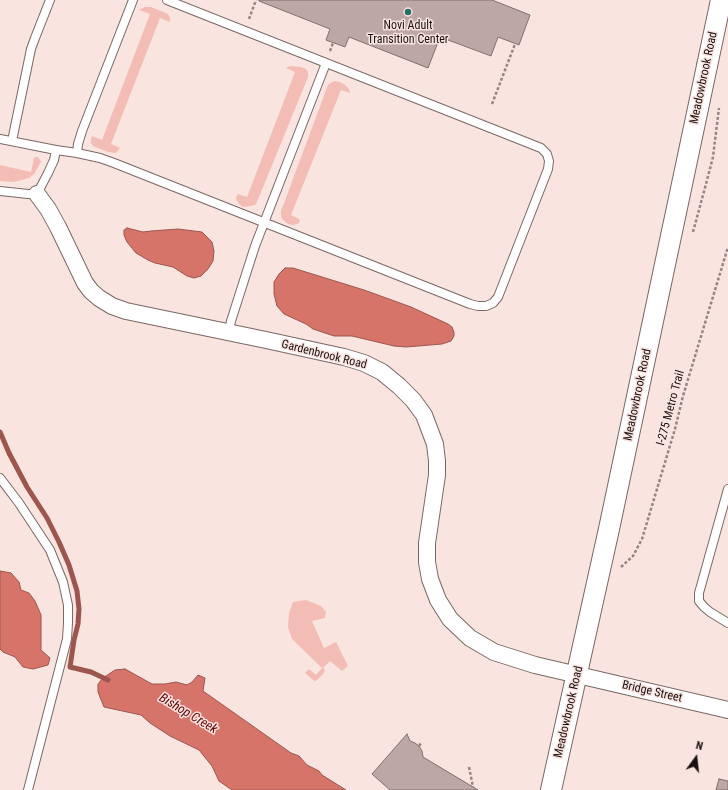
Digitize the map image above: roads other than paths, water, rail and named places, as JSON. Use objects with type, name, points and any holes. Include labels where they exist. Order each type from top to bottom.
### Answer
[{"type":"street","name":"Meadowbrook Road","points":[[551,790],[614,509],[721,0]]},
{"type":"street","name":"Gardenbrook Road","points":[[37,194],[48,209],[58,227],[85,283],[99,298],[112,306],[126,311],[229,332],[364,363],[382,372],[399,386],[413,400],[424,415],[435,444],[437,475],[427,543],[427,562],[430,579],[438,600],[450,619],[470,638],[494,652],[535,665],[577,674]]},
{"type":"street","name":"Bridge Street","points":[[577,674],[728,710]]},
{"type":"lane","points":[[12,141],[31,49],[50,0]]},
{"type":"lane","points":[[77,153],[82,131],[133,0]]},
{"type":"lane","points":[[0,139],[100,158],[470,304],[486,306],[493,303],[501,290],[548,169],[546,154],[541,148],[167,0]]},
{"type":"lane","points":[[229,332],[231,321],[255,246],[326,63]]},
{"type":"lane","points":[[0,191],[37,194],[54,160],[56,150]]},
{"type":"lane","points":[[0,478],[50,550],[63,582],[68,605],[67,639],[28,790]]},
{"type":"lane","points":[[728,489],[699,593],[699,601],[710,612],[728,623]]},
{"type":"water","points":[[127,228],[143,232],[178,229],[202,232],[212,242],[214,251],[213,261],[201,276],[194,278],[187,276],[173,267],[155,263],[136,253],[127,242],[124,235],[124,230]]},
{"type":"water","points":[[285,268],[293,268],[364,290],[411,307],[448,324],[452,327],[454,336],[451,341],[442,344],[406,347],[394,346],[352,336],[334,336],[313,329],[306,324],[284,314],[277,306],[274,294],[274,282]]},
{"type":"water","points":[[0,571],[11,573],[19,582],[21,590],[29,593],[35,601],[41,615],[41,650],[50,658],[48,665],[33,669],[23,667],[15,657],[3,652],[0,649]]},
{"type":"water","name":"Bishop Creek","points":[[125,669],[152,684],[176,682],[187,685],[198,675],[205,678],[203,691],[291,753],[299,756],[307,765],[319,771],[322,775],[346,790],[232,790],[219,781],[212,766],[199,750],[170,736],[150,723],[141,715],[104,707],[98,692],[98,684],[103,678],[115,670]]},
{"type":"waterway","points":[[0,432],[27,487],[47,518],[59,542],[69,565],[77,591],[79,609],[78,624],[70,667],[91,672],[108,680]]},
{"type":"place","name":"Novi Adult Transition Center","points":[[408,12]]}]
